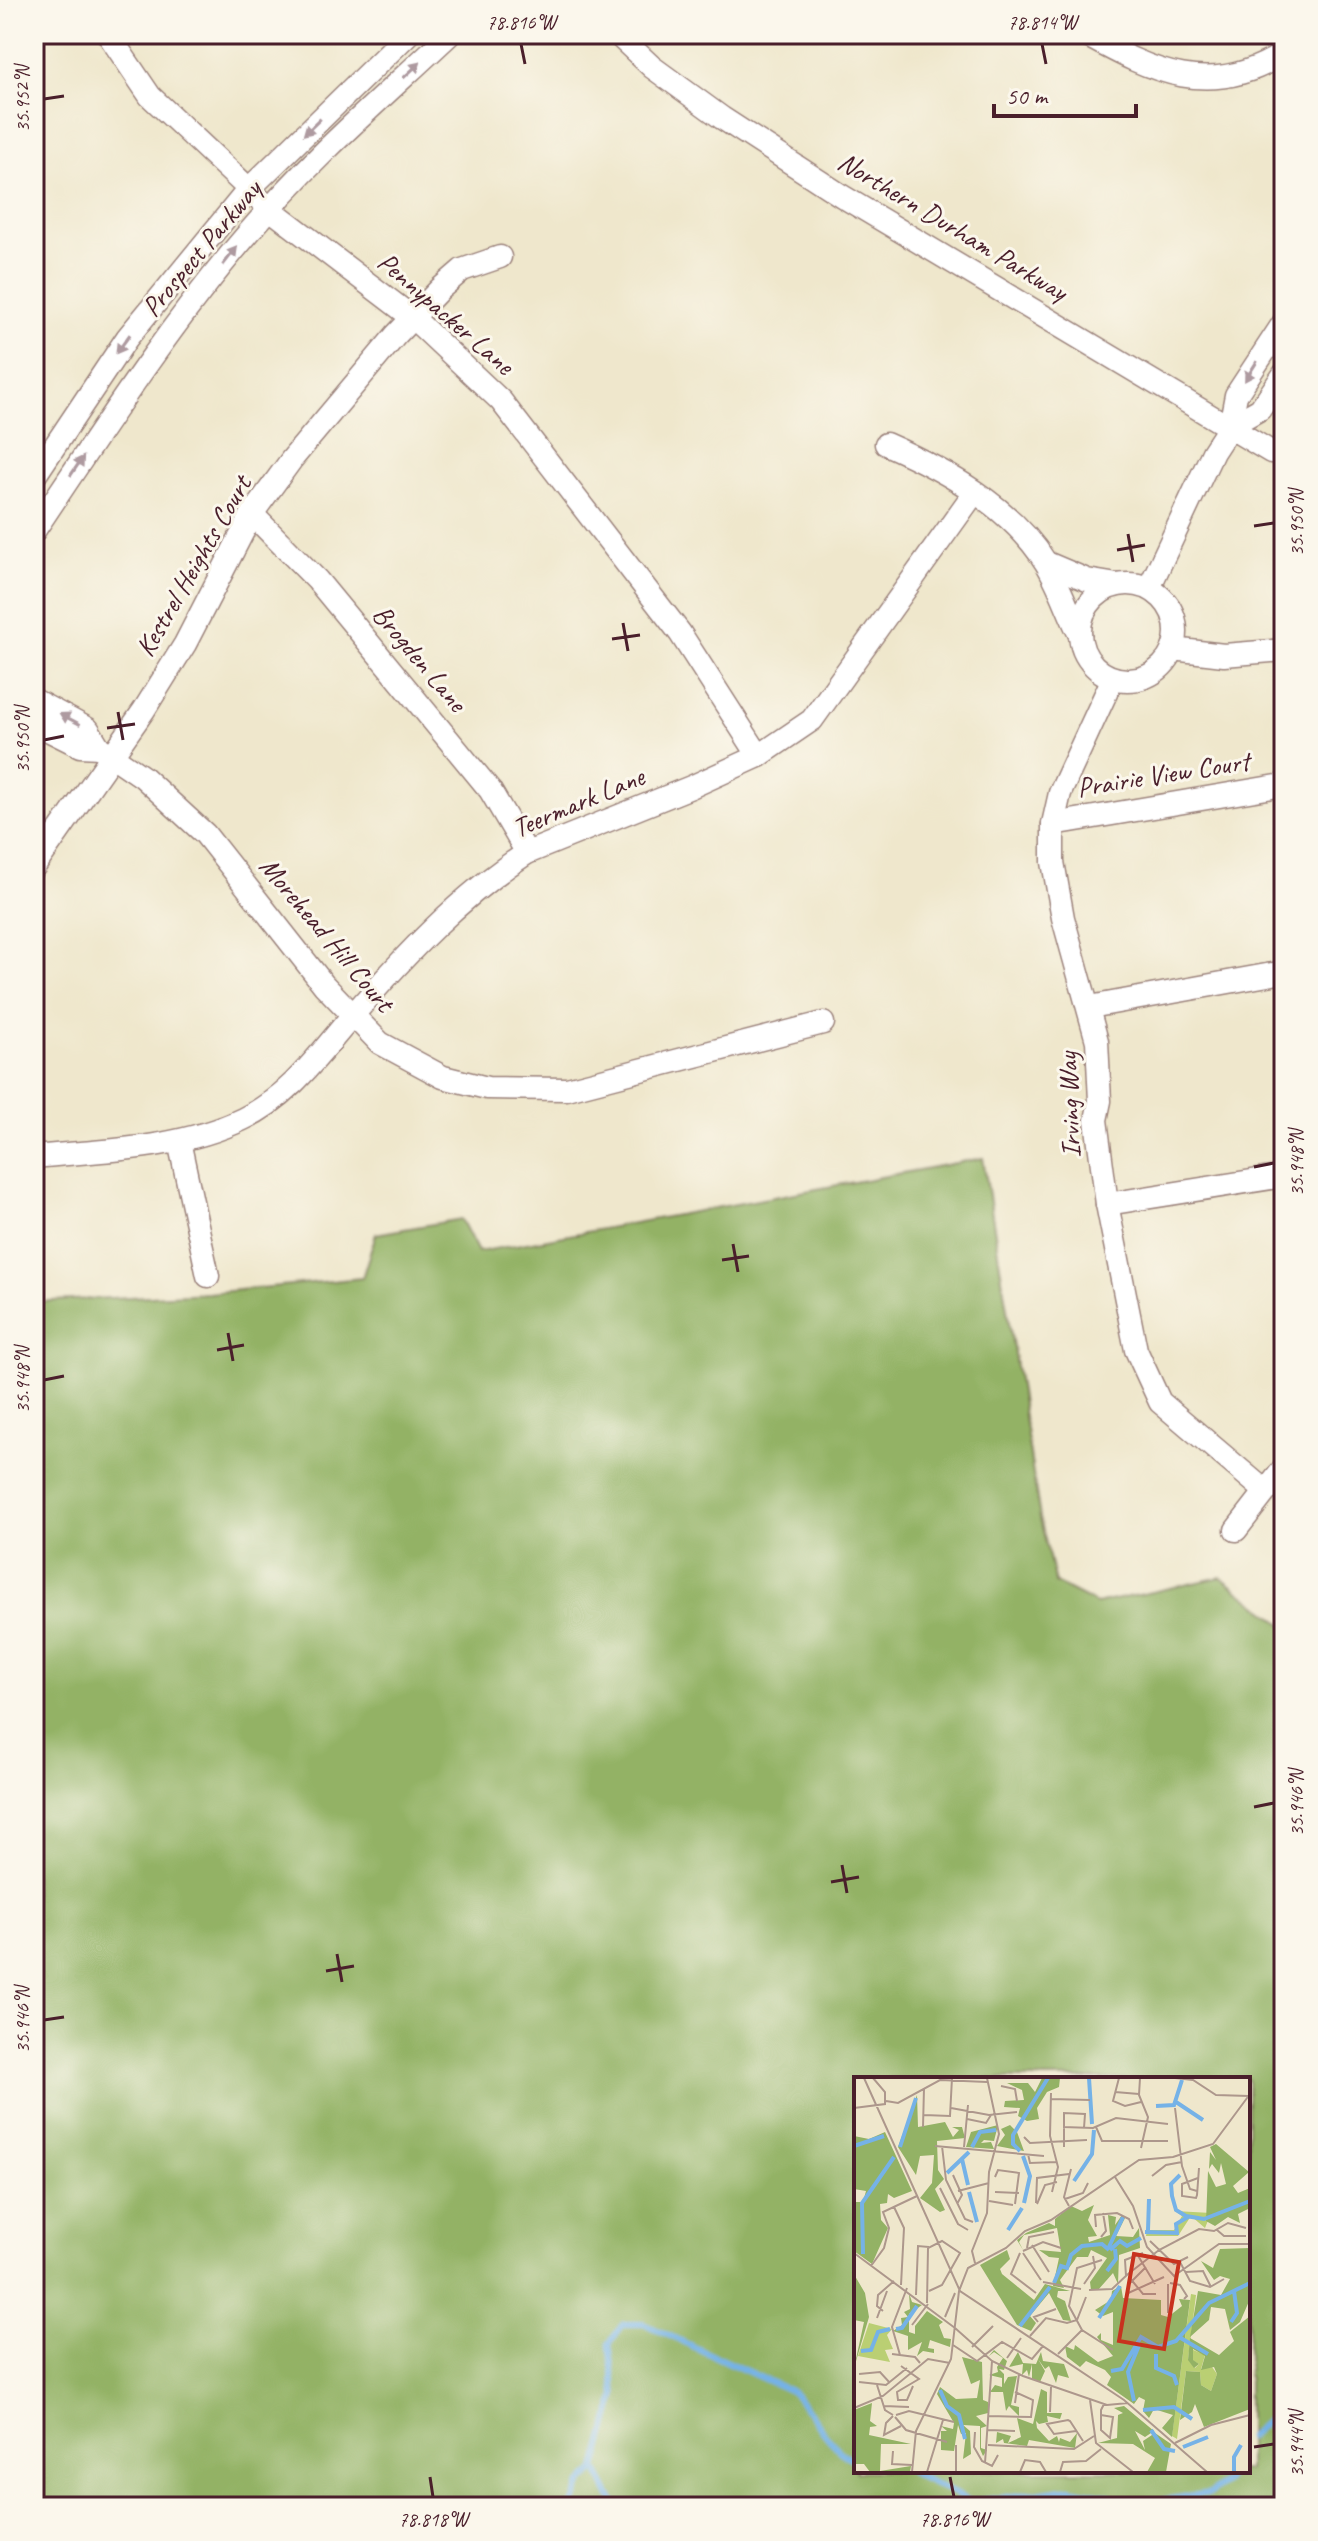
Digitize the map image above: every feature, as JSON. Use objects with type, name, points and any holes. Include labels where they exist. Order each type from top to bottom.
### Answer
[{"type":"street","name":"Pennypacker Lane","points":[[108,34],[150,96],[270,209],[413,318],[501,401],[680,633],[759,756]]},
{"type":"street","name":"Prospect Parkway","points":[[34,477],[127,338],[249,189],[408,34]]},
{"type":"street","name":"Prospect Parkway","points":[[34,531],[159,344],[270,209],[450,34]]},
{"type":"street","name":"Northern Durham Parkway","points":[[617,34],[652,67],[722,118],[842,196],[1271,452]]},
{"type":"street","points":[[1084,34],[1149,69],[1189,78],[1238,75],[1284,53]]},
{"type":"street","name":"Kestrel Heights Court","points":[[34,867],[105,752],[185,644],[252,514],[292,459],[413,318],[462,270],[500,257]]},
{"type":"street","points":[[1149,588],[1213,452],[1230,426],[1236,395],[1284,322]]},
{"type":"street","points":[[1230,426],[1260,409],[1284,374]]},
{"type":"street","points":[[886,444],[932,464],[1000,510],[1047,563],[1090,661],[1113,678],[1142,678],[1165,662],[1173,649],[1175,621],[1170,608],[1149,588],[1087,580],[1047,563]]},
{"type":"street","name":"Teermark Lane","points":[[34,1157],[179,1141],[245,1118],[311,1068],[352,1016],[470,892],[527,853],[759,756],[812,720],[974,493]]},
{"type":"street","name":"Brogden Lane","points":[[252,514],[317,580],[480,778],[527,853]]},
{"type":"street","points":[[1080,635],[1085,609],[1093,598],[1117,585]]},
{"type":"street","points":[[1173,649],[1224,655],[1284,650]]},
{"type":"street","name":"Irving Way","points":[[1113,678],[1060,793],[1053,824],[1053,862],[1063,918],[1097,1041],[1100,1101],[1096,1120],[1107,1204],[1136,1350],[1144,1374],[1160,1402],[1265,1491]]},
{"type":"street","name":"Morehead Hill Court","points":[[34,700],[88,729],[105,752]]},
{"type":"street","name":"Morehead Hill Court","points":[[34,723],[80,746],[105,752],[143,777],[205,834],[352,1016],[380,1043],[443,1077],[487,1088],[526,1092],[567,1089],[616,1079],[823,1023]]},
{"type":"street","name":"Prairie View Court","points":[[1053,824],[1284,785]]},
{"type":"street","points":[[1090,1007],[1284,972]]},
{"type":"street","points":[[179,1141],[208,1276]]},
{"type":"street","points":[[1107,1204],[1284,1176]]},
{"type":"street","points":[[1236,1530],[1284,1468]]},
{"type":"green space","points":[[983,1158],[1040,1518],[1055,1583],[1096,1604],[1221,1577],[1284,1625],[1284,2507],[34,2507],[34,1302],[208,1293],[362,1278],[376,1234],[461,1219],[478,1252]]},
{"type":"waterway","points":[[616,2507],[596,2469],[616,2395],[609,2344],[623,2324],[644,2324],[790,2391],[837,2448],[854,2460]]},
{"type":"waterway","points":[[1250,2435],[1284,2405]]},
{"type":"waterway","points":[[572,2507],[581,2484],[596,2469]]},
{"type":"waterway","points":[[912,2473],[971,2502],[1070,2488],[1107,2495],[1130,2505],[1210,2493],[1226,2481],[1231,2473]]}]
